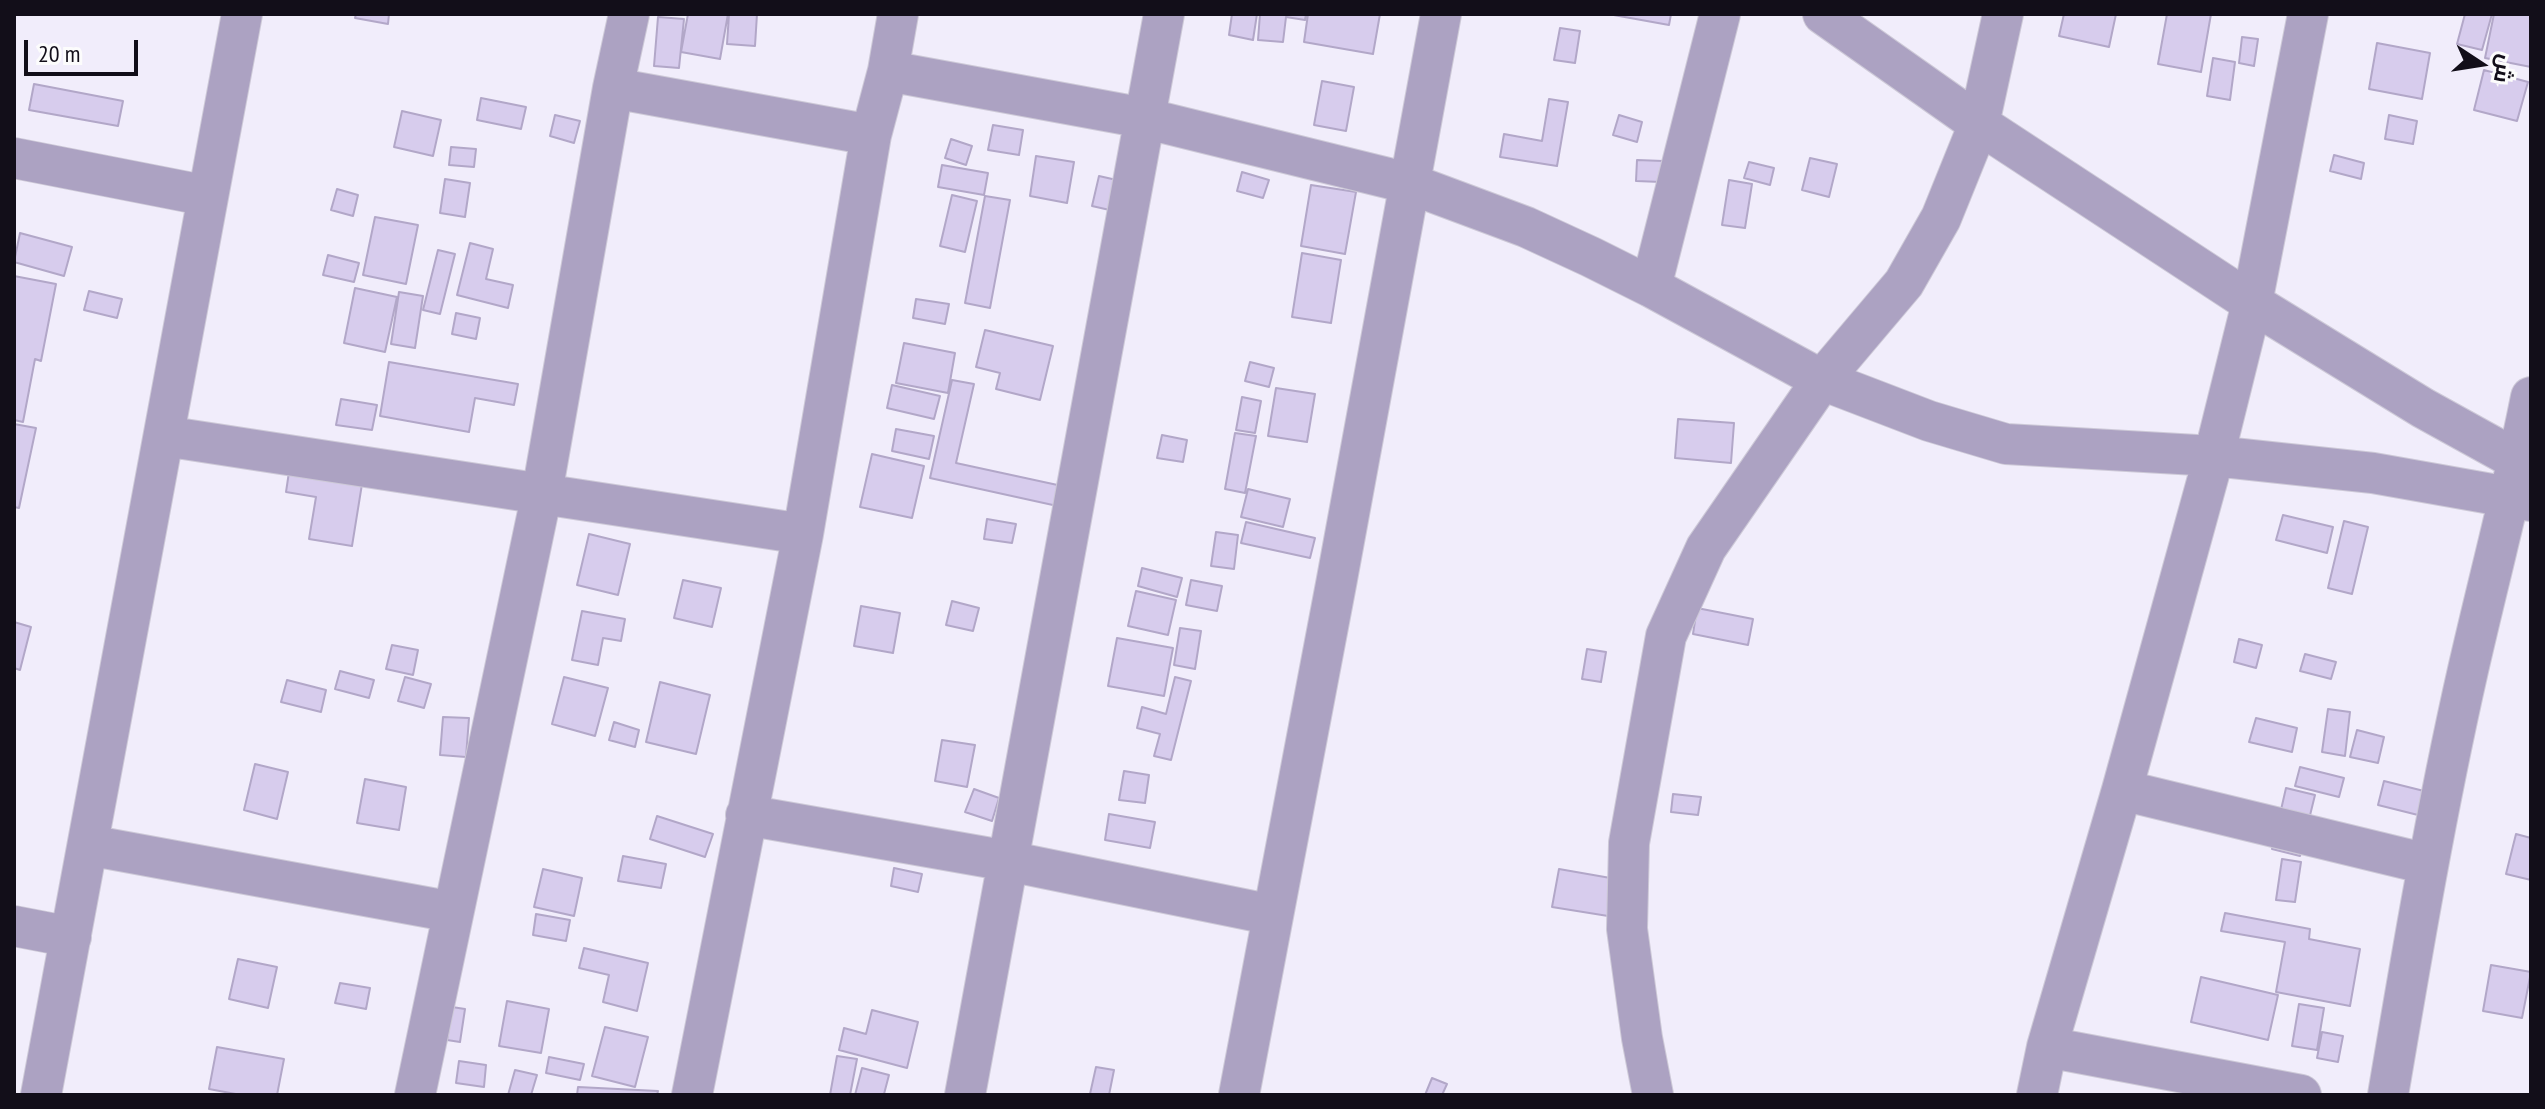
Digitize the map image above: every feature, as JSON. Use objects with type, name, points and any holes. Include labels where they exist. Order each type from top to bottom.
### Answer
[{"type":"street","points":[[44,1094],[242,14]]},
{"type":"street","points":[[415,1095],[542,493],[613,88],[629,14]]},
{"type":"street","points":[[692,1095],[803,534],[871,135],[888,71],[898,14]]},
{"type":"street","points":[[965,1095],[1164,14]]},
{"type":"street","points":[[1239,1095],[1441,14]]},
{"type":"street","points":[[1651,287],[1720,14]]},
{"type":"street","points":[[1823,14],[1979,124],[2252,303],[2423,408],[2520,486]]},
{"type":"street","points":[[1653,1095],[1627,929],[1629,843],[1666,636],[1706,548],[1822,380],[1904,283],[1941,218],[1979,124],[2003,14]]},
{"type":"street","points":[[2037,1095],[2047,1047],[2214,456],[2252,303],[2308,14]]},
{"type":"street","points":[[888,71],[1144,118],[1408,183],[1526,227],[1651,287],[1822,380],[1929,421],[2006,444],[2214,456],[2520,486]]},
{"type":"street","points":[[613,88],[871,135]]},
{"type":"street","points":[[14,158],[208,196]]},
{"type":"street","points":[[2388,1095],[2427,864],[2468,669],[2520,486],[2531,397]]},
{"type":"street","points":[[164,436],[803,534]]},
{"type":"street","points":[[2122,790],[2427,864]]},
{"type":"street","points":[[746,815],[1008,861],[1273,915]]},
{"type":"street","points":[[88,845],[453,912]]},
{"type":"street","points":[[14,926],[71,937]]},
{"type":"street","points":[[2047,1047],[2301,1095]]},
{"type":"building","points":[[356,14],[389,14],[388,24],[355,18]]},
{"type":"building","points":[[688,14],[728,14],[720,59],[681,52]]},
{"type":"building","points":[[729,14],[757,14],[755,46],[727,44]]},
{"type":"building","points":[[1232,14],[1257,14],[1253,40],[1229,35]]},
{"type":"building","points":[[1260,14],[1306,14],[1305,20],[1286,17],[1283,42],[1258,40]]},
{"type":"building","points":[[1308,14],[1380,14],[1373,54],[1304,42]]},
{"type":"building","points":[[1608,14],[1671,14],[1669,25]]},
{"type":"building","points":[[2064,14],[2116,14],[2109,47],[2059,36]]},
{"type":"building","points":[[2167,14],[2211,14],[2201,72],[2158,64]]},
{"type":"building","points":[[2465,14],[2492,14],[2482,50],[2457,44]]},
{"type":"building","points":[[2494,14],[2531,14],[2531,67],[2485,58]]},
{"type":"building","points":[[658,17],[684,19],[679,68],[654,66]]},
{"type":"building","points":[[1560,28],[1580,31],[1575,63],[1554,60]]},
{"type":"building","points":[[2242,37],[2258,39],[2254,66],[2239,63]]},
{"type":"building","points":[[2377,43],[2430,53],[2422,99],[2369,89]]},
{"type":"building","points":[[2213,58],[2235,62],[2230,100],[2207,96]]},
{"type":"building","points":[[2484,70],[2528,82],[2517,121],[2474,110]]},
{"type":"building","points":[[1322,81],[1354,87],[1346,131],[1314,125]]},
{"type":"building","points":[[34,84],[123,101],[118,126],[29,110]]},
{"type":"building","points":[[481,98],[526,107],[521,129],[477,120]]},
{"type":"building","points":[[1549,99],[1568,102],[1557,166],[1500,157],[1504,134],[1542,141]]},
{"type":"building","points":[[402,111],[441,120],[433,156],[394,147]]},
{"type":"building","points":[[555,115],[580,121],[574,143],[550,136]]},
{"type":"building","points":[[1619,115],[1642,122],[1637,142],[1613,135]]},
{"type":"building","points":[[2389,115],[2417,121],[2413,144],[2385,139]]},
{"type":"building","points":[[993,125],[1023,130],[1019,155],[988,150]]},
{"type":"building","points":[[951,139],[972,146],[966,165],[945,158]]},
{"type":"building","points":[[451,147],[476,149],[474,167],[449,165]]},
{"type":"building","points":[[2334,155],[2364,163],[2361,179],[2330,171]]},
{"type":"building","points":[[1036,156],[1074,162],[1067,203],[1030,196]]},
{"type":"building","points":[[1810,158],[1837,164],[1829,197],[1802,190]]},
{"type":"building","points":[[1637,160],[1663,161],[1661,182],[1636,181]]},
{"type":"building","points":[[1749,162],[1774,168],[1770,185],[1744,178]]},
{"type":"building","points":[[942,165],[988,173],[984,195],[938,187]]},
{"type":"building","points":[[1242,172],[1269,180],[1263,198],[1237,191]]},
{"type":"building","points":[[1099,176],[1121,181],[1114,211],[1092,206]]},
{"type":"building","points":[[445,179],[470,183],[465,217],[440,213]]},
{"type":"building","points":[[1729,180],[1752,184],[1745,228],[1722,225]]},
{"type":"building","points":[[1311,185],[1356,192],[1345,254],[1301,246]]},
{"type":"building","points":[[337,189],[358,195],[353,216],[331,210]]},
{"type":"building","points":[[952,195],[977,201],[965,252],[940,246]]},
{"type":"building","points":[[985,196],[1010,200],[990,308],[965,303]]},
{"type":"building","points":[[375,217],[418,225],[406,284],[363,275]]},
{"type":"building","points":[[20,233],[72,247],[64,276],[14,262]]},
{"type":"building","points":[[470,243],[493,249],[486,279],[513,285],[508,308],[457,295]]},
{"type":"building","points":[[438,250],[455,254],[440,314],[423,310]]},
{"type":"building","points":[[1302,253],[1341,260],[1331,323],[1292,317]]},
{"type":"building","points":[[328,255],[359,263],[354,282],[323,275]]},
{"type":"building","points":[[14,276],[56,284],[41,361],[35,359],[23,422],[14,420]]},
{"type":"building","points":[[355,288],[397,297],[385,352],[344,343]]},
{"type":"building","points":[[89,291],[122,299],[117,318],[84,310]]},
{"type":"building","points":[[399,292],[423,296],[415,348],[391,344]]},
{"type":"building","points":[[916,299],[949,304],[945,324],[913,318]]},
{"type":"building","points":[[456,313],[480,318],[476,339],[452,334]]},
{"type":"building","points":[[985,330],[1053,346],[1040,400],[996,389],[1000,373],[976,367]]},
{"type":"building","points":[[904,343],[955,353],[948,393],[896,383]]},
{"type":"building","points":[[389,362],[518,384],[514,405],[475,398],[469,432],[380,416]]},
{"type":"building","points":[[1250,362],[1274,368],[1269,387],[1245,381]]},
{"type":"building","points":[[952,380],[974,384],[956,463],[1076,489],[1071,509],[930,478]]},
{"type":"building","points":[[892,385],[940,396],[934,419],[887,408]]},
{"type":"building","points":[[1276,388],[1315,394],[1307,442],[1268,436]]},
{"type":"building","points":[[1242,397],[1261,401],[1255,433],[1236,430]]},
{"type":"building","points":[[341,399],[377,405],[372,430],[336,425]]},
{"type":"building","points":[[1678,419],[1734,423],[1731,463],[1675,458]]},
{"type":"building","points":[[14,424],[36,428],[19,508],[14,507]]},
{"type":"building","points":[[896,429],[934,436],[929,459],[892,451]]},
{"type":"building","points":[[1235,433],[1256,436],[1245,493],[1225,489]]},
{"type":"building","points":[[1162,435],[1187,440],[1183,462],[1157,458]]},
{"type":"building","points":[[872,454],[924,466],[912,518],[860,507]]},
{"type":"building","points":[[289,472],[362,484],[352,546],[309,539],[316,497],[286,492]]},
{"type":"building","points":[[1248,489],[1290,499],[1283,527],[1241,517]]},
{"type":"building","points":[[2283,515],[2333,527],[2327,553],[2276,540]]},
{"type":"building","points":[[987,519],[1016,524],[1012,543],[984,539]]},
{"type":"building","points":[[2344,521],[2368,527],[2352,594],[2328,588]]},
{"type":"building","points":[[1246,522],[1315,538],[1310,558],[1241,543]]},
{"type":"building","points":[[1216,532],[1238,535],[1234,569],[1211,566]]},
{"type":"building","points":[[589,534],[630,544],[618,595],[577,585]]},
{"type":"building","points":[[1142,568],[1182,578],[1177,597],[1138,586]]},
{"type":"building","points":[[683,580],[721,588],[712,627],[674,618]]},
{"type":"building","points":[[1191,580],[1222,586],[1217,611],[1186,605]]},
{"type":"building","points":[[1136,591],[1176,600],[1168,635],[1128,626]]},
{"type":"building","points":[[952,601],[979,608],[973,631],[946,625]]},
{"type":"building","points":[[861,606],[900,613],[893,653],[854,646]]},
{"type":"building","points":[[1697,608],[1753,619],[1748,645],[1693,634]]},
{"type":"building","points":[[582,611],[625,619],[621,641],[603,638],[598,665],[572,660]]},
{"type":"building","points":[[14,622],[31,627],[20,670],[14,668]]},
{"type":"building","points":[[1180,628],[1201,631],[1195,669],[1174,665]]},
{"type":"building","points":[[1117,638],[1173,648],[1164,696],[1108,686]]},
{"type":"building","points":[[2239,639],[2262,645],[2256,668],[2234,662]]},
{"type":"building","points":[[392,645],[418,650],[413,675],[386,669]]},
{"type":"building","points":[[1587,649],[1606,652],[1601,682],[1582,679]]},
{"type":"building","points":[[2305,654],[2336,662],[2331,679],[2300,671]]},
{"type":"building","points":[[340,671],[374,680],[369,698],[335,689]]},
{"type":"building","points":[[405,677],[431,684],[424,708],[398,701]]},
{"type":"building","points":[[564,677],[608,688],[595,736],[552,724]]},
{"type":"building","points":[[1175,677],[1191,681],[1171,760],[1154,756],[1160,734],[1137,728],[1142,707],[1166,714]]},
{"type":"building","points":[[287,680],[326,690],[321,712],[281,702]]},
{"type":"building","points":[[660,682],[710,695],[696,754],[646,742]]},
{"type":"building","points":[[2328,709],[2350,712],[2345,756],[2322,752]]},
{"type":"building","points":[[443,717],[469,718],[466,757],[440,755]]},
{"type":"building","points":[[2256,718],[2297,728],[2292,752],[2249,742]]},
{"type":"building","points":[[614,722],[639,730],[635,747],[609,740]]},
{"type":"building","points":[[2357,730],[2384,737],[2378,763],[2350,757]]},
{"type":"building","points":[[942,740],[975,745],[967,787],[935,781]]},
{"type":"building","points":[[255,764],[288,772],[277,819],[244,810]]},
{"type":"building","points":[[2300,767],[2344,778],[2339,797],[2295,786]]},
{"type":"building","points":[[1124,771],[1149,775],[1145,803],[1119,800]]},
{"type":"building","points":[[365,779],[406,787],[399,830],[357,823]]},
{"type":"building","points":[[2384,781],[2424,791],[2418,815],[2378,805]]},
{"type":"building","points":[[2286,788],[2315,795],[2300,856],[2272,849]]},
{"type":"building","points":[[974,789],[999,798],[992,821],[965,812]]},
{"type":"building","points":[[1673,794],[1701,797],[1698,815],[1671,812]]},
{"type":"building","points":[[1109,814],[1155,822],[1150,848],[1105,840]]},
{"type":"building","points":[[657,816],[713,834],[705,857],[650,839]]},
{"type":"building","points":[[2516,834],[2531,838],[2531,880],[2506,874]]},
{"type":"building","points":[[623,856],[666,864],[661,888],[618,881]]},
{"type":"building","points":[[2282,859],[2301,862],[2295,902],[2276,900]]},
{"type":"building","points":[[894,868],[922,874],[918,892],[891,886]]},
{"type":"building","points":[[543,869],[582,878],[574,916],[534,907]]},
{"type":"building","points":[[1559,869],[1639,883],[1633,920],[1552,907]]},
{"type":"building","points":[[2225,913],[2310,929],[2309,939],[2360,949],[2350,1006],[2276,992],[2285,942],[2221,931]]},
{"type":"building","points":[[536,914],[570,920],[566,941],[533,935]]},
{"type":"building","points":[[584,948],[648,963],[637,1011],[603,1002],[609,975],[579,968]]},
{"type":"building","points":[[238,959],[277,967],[268,1008],[229,999]]},
{"type":"building","points":[[2491,965],[2531,972],[2522,1018],[2483,1011]]},
{"type":"building","points":[[2201,977],[2278,995],[2268,1040],[2191,1022]]},
{"type":"building","points":[[340,983],[370,988],[366,1009],[335,1003]]},
{"type":"building","points":[[507,1001],[549,1009],[541,1053],[499,1046]]},
{"type":"building","points":[[2299,1004],[2324,1008],[2317,1050],[2292,1046]]},
{"type":"building","points":[[452,1007],[465,1009],[460,1042],[447,1040]]},
{"type":"building","points":[[872,1010],[918,1022],[907,1068],[839,1050],[844,1028],[866,1034]]},
{"type":"building","points":[[605,1027],[648,1037],[635,1087],[592,1076]]},
{"type":"building","points":[[2322,1032],[2343,1036],[2338,1062],[2317,1058]]},
{"type":"building","points":[[217,1047],[284,1059],[277,1095],[241,1095],[209,1089]]},
{"type":"building","points":[[837,1056],[857,1059],[850,1095],[830,1095]]},
{"type":"building","points":[[549,1057],[584,1064],[580,1080],[546,1073]]},
{"type":"building","points":[[459,1061],[486,1065],[484,1087],[456,1083]]},
{"type":"building","points":[[1096,1067],[1114,1070],[1109,1095],[1090,1094]]},
{"type":"building","points":[[862,1068],[889,1075],[884,1094],[887,1095],[855,1095]]},
{"type":"building","points":[[515,1070],[537,1075],[531,1095],[508,1095]]},
{"type":"building","points":[[1432,1078],[1447,1084],[1442,1095],[1425,1095]]},
{"type":"building","points":[[578,1087],[658,1091],[657,1095],[577,1095]]}]
